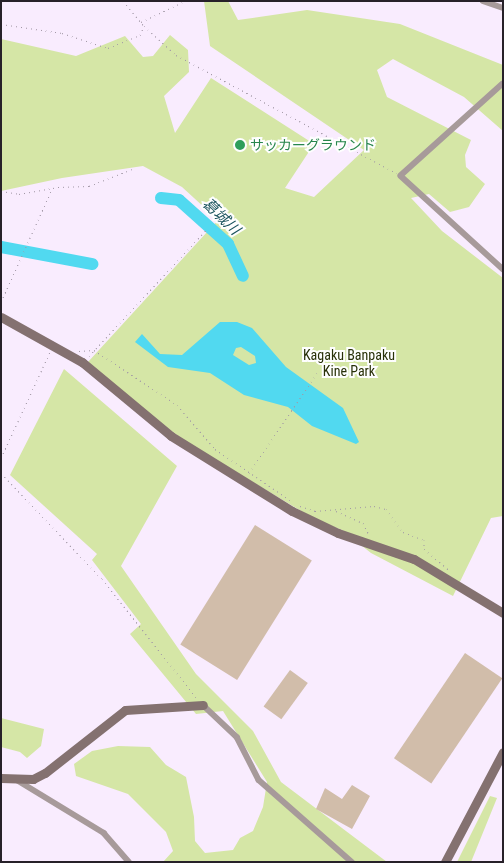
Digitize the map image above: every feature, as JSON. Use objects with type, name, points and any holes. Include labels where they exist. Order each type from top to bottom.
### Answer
[{"type":"street","points":[[483,1],[503,8]]},
{"type":"street","points":[[503,84],[400,176],[503,269]]},
{"type":"street","points":[[1,317],[82,362],[155,425],[244,482],[313,523],[414,559],[503,613]]},
{"type":"street","points":[[1,778],[33,779],[45,773],[125,710],[203,705],[238,737],[259,780],[352,862]]},
{"type":"street","points":[[445,862],[503,752]]},
{"type":"street","points":[[17,780],[104,833],[129,862]]},
{"type":"path","points":[[123,1],[140,22],[176,55],[400,176]]},
{"type":"path","points":[[140,22],[185,1]]},
{"type":"path","points":[[1,24],[62,33],[108,48],[140,35],[144,26]]},
{"type":"path","points":[[1,191],[18,194],[89,186],[135,168]]},
{"type":"path","points":[[1,302],[52,189]]},
{"type":"path","points":[[82,362],[206,230]]},
{"type":"path","points":[[1,458],[54,345]]},
{"type":"path","points":[[76,350],[94,350],[177,405],[215,449],[298,505],[316,511],[374,506],[386,510],[403,532],[424,540],[424,548],[457,576],[454,582]]},
{"type":"path","points":[[249,473],[317,373]]},
{"type":"path","points":[[1,474],[102,579],[203,705]]},
{"type":"path","points":[[335,510],[363,523],[373,544]]},
{"type":"green space","name":"Kagaku Banpaku Kine Park","points":[[204,1],[228,1],[238,20],[307,10],[400,24],[503,65],[503,131],[464,97],[393,59],[377,70],[387,97],[471,140],[465,155],[466,167],[485,184],[469,207],[450,212],[429,194],[411,198],[442,231],[503,278],[503,516],[491,518],[453,596],[371,553],[342,530],[316,520],[188,443],[145,412],[88,362],[218,220],[182,187],[143,166],[62,178],[1,191],[1,39],[76,56],[125,36],[143,57],[153,56],[170,35],[188,50],[189,72],[164,96],[175,133],[211,78],[314,144],[285,188],[314,197],[364,150],[210,46]]},
{"type":"green space","points":[[64,369],[177,466],[121,566],[196,674],[253,731],[281,782],[387,862],[163,862],[173,851],[166,832],[128,794],[76,776],[74,764],[92,751],[118,746],[150,747],[166,765],[186,777],[194,817],[195,841],[205,853],[233,850],[240,838],[253,831],[263,807],[267,782],[223,711],[196,714],[130,634],[141,624],[92,560],[97,554],[10,475]]},
{"type":"green space","points":[[1,718],[44,729],[41,746],[27,758],[20,752],[1,747]]},
{"type":"green space","points":[[490,796],[497,798],[471,862],[457,862]]},
{"type":"water","points":[[220,322],[237,322],[252,328],[286,367],[343,408],[359,442],[356,444],[312,426],[288,407],[244,395],[210,373],[168,367],[135,342],[142,334],[160,354],[182,355]],"holes":[[[241,347],[255,356],[256,363],[249,365],[233,355],[236,348]]]},
{"type":"building","points":[[255,525],[312,561],[237,680],[180,645]]},
{"type":"building","points":[[465,653],[502,678],[431,783],[394,758]]},
{"type":"building","points":[[290,670],[308,683],[281,719],[264,706]]},
{"type":"building","points":[[352,785],[370,796],[352,829],[316,809],[325,788],[342,799]]},
{"type":"waterway","name":"葛城川","points":[[161,198],[179,200],[228,244],[243,276]]},
{"type":"waterway","points":[[1,247],[92,264]]},
{"type":"place","name":"サッカーグラウンド","points":[[240,145]]}]
